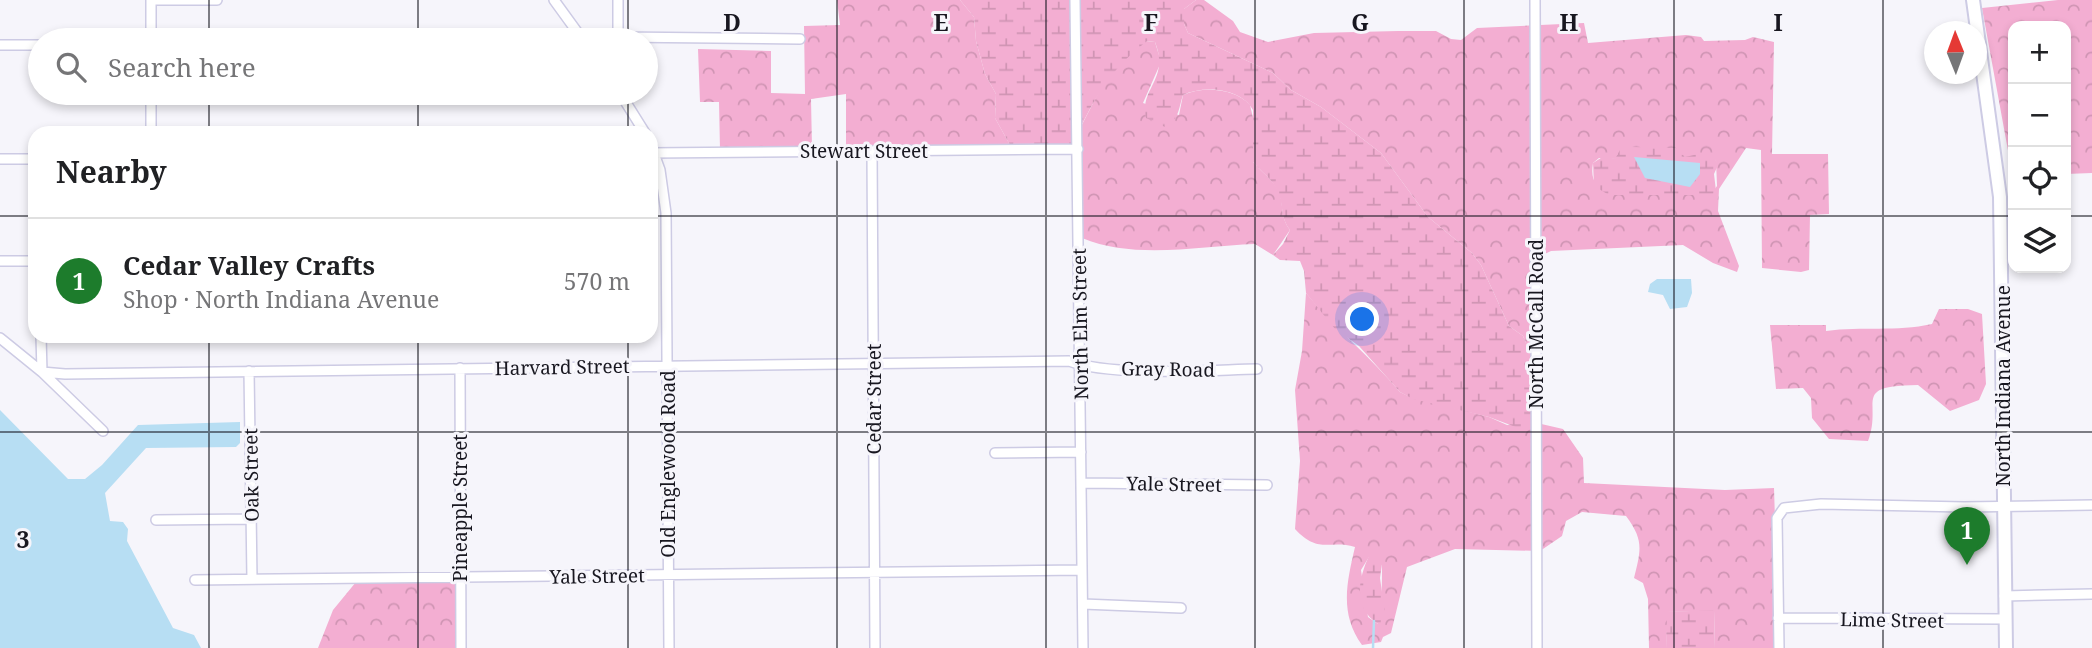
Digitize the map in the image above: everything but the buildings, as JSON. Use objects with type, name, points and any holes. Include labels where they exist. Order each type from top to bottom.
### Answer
[{"type":"main road","name":"North Indiana Avenue","points":[[1973,0],[2000,197],[2006,648]]},
{"type":"street","points":[[151,28],[151,0],[217,0]]},
{"type":"street","points":[[554,0],[574,28]]},
{"type":"street","points":[[618,0],[618,28]]},
{"type":"street","name":"North Elm Street","points":[[1075,0],[1083,648]]},
{"type":"street","name":"North McCall Road","points":[[1535,0],[1537,648]]},
{"type":"street","points":[[658,39],[800,39]]},
{"type":"street","points":[[0,45],[28,45]]},
{"type":"street","points":[[151,105],[151,126]]},
{"type":"street","points":[[628,105],[641,126]]},
{"type":"street","name":"Stewart Street","points":[[658,151],[1078,149]]},
{"type":"street","name":"Cedar Street","points":[[872,151],[876,648]]},
{"type":"street","points":[[0,159],[28,159]]},
{"type":"street","name":"Old Englewood Road","points":[[658,178],[666,213],[669,648]]},
{"type":"street","points":[[0,261],[28,261]]},
{"type":"street","points":[[0,338],[42,372],[103,431]]},
{"type":"street","points":[[41,343],[42,372]]},
{"type":"street","name":"Harvard Street","points":[[42,372],[1069,361],[1080,365]]},
{"type":"street","name":"Gray Road","points":[[1080,365],[1168,370],[1257,369]]},
{"type":"street","name":"Pineapple Street","points":[[460,368],[461,648]]},
{"type":"street","name":"Oak Street","points":[[249,371],[252,579]]},
{"type":"street","points":[[995,453],[1081,452]]},
{"type":"street","name":"Yale Street","points":[[1081,483],[1267,485]]},
{"type":"street","points":[[1779,648],[1777,517],[1789,507],[1821,504],[2092,505]]},
{"type":"street","points":[[156,520],[251,519]]},
{"type":"street","name":"Yale Street","points":[[195,580],[1082,570]]},
{"type":"street","points":[[2004,596],[2092,594]]},
{"type":"street","points":[[1083,604],[1181,608]]},
{"type":"street","name":"Lime Street","points":[[1778,618],[2006,620]]},
{"type":"green space","points":[[837,0],[960,0],[974,17],[976,41],[985,74],[996,94],[995,118],[1010,145],[846,148],[846,94],[811,99],[812,148],[720,150],[719,102],[700,102],[698,49],[771,51],[771,93],[805,94],[804,26],[840,25]]},
{"type":"green space","points":[[960,0],[1196,0],[1184,9],[1184,24],[1188,33],[1273,73],[1291,90],[1321,107],[1381,153],[1428,217],[1472,253],[1481,265],[1509,326],[1523,336],[1526,343],[1535,343],[1537,423],[1521,429],[1489,417],[1413,399],[1400,392],[1359,346],[1335,329],[1306,293],[1300,261],[1280,260],[1273,255],[1290,230],[1276,187],[1253,162],[1253,110],[1247,103],[1240,97],[1221,90],[1201,90],[1183,95],[1176,117],[1165,127],[1146,118],[1147,99],[1159,66],[1155,42],[1147,41],[1111,76],[1072,144],[1010,145],[995,118],[996,94],[985,74],[976,41],[974,17]]},
{"type":"green space","points":[[1196,0],[1204,0],[1233,21],[1240,32],[1268,42],[1314,33],[1398,31],[1436,31],[1451,39],[1461,40],[1477,28],[1584,23],[1588,43],[1686,35],[1701,37],[1704,41],[1745,40],[1753,37],[1774,42],[1772,154],[1828,154],[1829,214],[1810,215],[1809,270],[1801,272],[1762,268],[1761,150],[1746,148],[1719,189],[1718,211],[1739,266],[1737,272],[1713,263],[1683,245],[1551,251],[1532,260],[1535,343],[1526,343],[1523,336],[1509,326],[1481,265],[1472,253],[1428,217],[1381,153],[1321,107],[1291,90],[1273,73],[1188,33],[1184,24],[1184,9]],"holes":[[[1667,148],[1685,157],[1716,160],[1717,186],[1712,193],[1610,195],[1593,179],[1593,163],[1599,158],[1615,159]]]},
{"type":"green space","points":[[2058,0],[2092,0],[2092,173],[2071,174],[2071,21],[2008,21],[2008,151],[1987,35],[1987,21],[1984,21],[1982,8]]},
{"type":"green space","points":[[1146,41],[1155,42],[1161,62],[1143,103],[1179,115],[1183,95],[1200,90],[1218,90],[1236,95],[1250,105],[1254,122],[1253,162],[1279,192],[1285,221],[1290,230],[1273,255],[1255,244],[1145,250],[1102,245],[1082,238],[1072,144],[1104,82],[1120,62]]},
{"type":"green space","points":[[1631,147],[1676,148],[1685,157],[1707,152],[1714,156],[1718,165],[1714,174],[1716,191],[1712,195],[1609,195],[1594,186],[1593,163],[1604,156],[1615,159],[1620,150]]},
{"type":"green space","points":[[1306,293],[1400,392],[1489,417],[1507,425],[1537,423],[1563,429],[1583,458],[1584,483],[1725,490],[1774,488],[1779,648],[1715,648],[1714,611],[1668,612],[1666,648],[1649,648],[1648,599],[1643,583],[1634,578],[1639,552],[1636,532],[1626,516],[1582,512],[1566,521],[1562,536],[1540,551],[1455,549],[1407,567],[1391,633],[1383,637],[1381,642],[1362,645],[1350,621],[1347,597],[1355,547],[1311,542],[1295,529],[1300,461],[1295,390],[1302,351]],"holes":[[[1369,557],[1382,565],[1381,601],[1378,624],[1368,617],[1361,570]]]},
{"type":"green space","points":[[1939,309],[1968,309],[1982,314],[1986,384],[1979,400],[1950,411],[1918,385],[1884,389],[1873,398],[1872,427],[1868,441],[1829,439],[1812,418],[1811,398],[1803,388],[1776,389],[1770,325],[1826,325],[1826,331],[1905,328],[1932,324]]},
{"type":"green space","points":[[1369,556],[1382,564],[1380,578],[1385,613],[1378,624],[1364,610],[1361,602],[1360,583]]},
{"type":"green space","points":[[356,582],[456,583],[459,648],[318,648],[333,610]]},
{"type":"green space","points":[[1714,610],[1715,648],[1666,648],[1667,612]]},
{"type":"water","points":[[1634,157],[1700,163],[1700,174],[1690,187],[1645,178]]},
{"type":"water","points":[[1657,279],[1691,279],[1692,293],[1687,307],[1670,309],[1663,295],[1648,292],[1650,284]]},
{"type":"water","points":[[0,410],[68,479],[85,479],[102,465],[138,425],[240,422],[240,443],[236,447],[146,448],[105,493],[110,521],[123,522],[128,529],[127,541],[173,628],[194,635],[201,648],[0,648]]},
{"type":"waterway","points":[[1373,648],[1374,621]]},
{"type":"place","name":"Cedar Valley Crafts","points":[[1967,565]]}]
